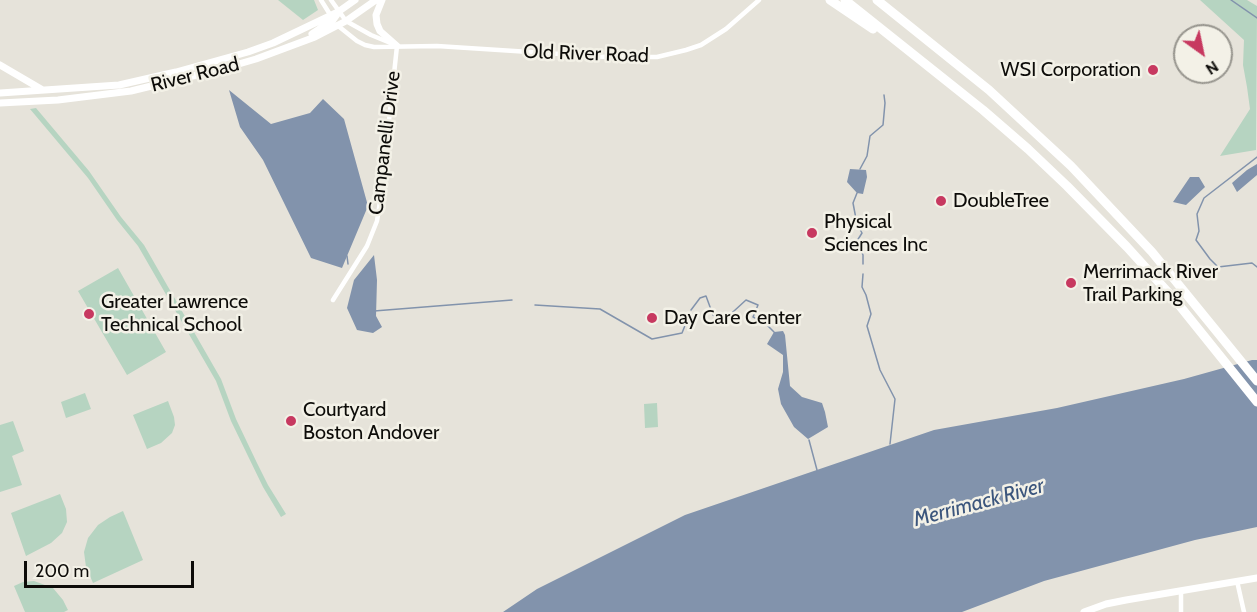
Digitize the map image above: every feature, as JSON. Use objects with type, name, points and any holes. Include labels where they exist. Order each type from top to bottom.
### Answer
[{"type":"highway","points":[[830,0],[912,53]]},
{"type":"highway","points":[[845,0],[1004,128],[1067,186],[1127,247],[1174,300],[1257,402]]},
{"type":"highway","points":[[877,0],[989,90],[1071,166],[1171,275],[1257,381]]},
{"type":"main road","name":"River Road","points":[[0,104],[130,91],[225,68],[315,37],[334,20],[338,12],[355,0]]},
{"type":"main road","name":"River Road","points":[[0,93],[119,85],[176,72],[248,52],[334,20],[346,21],[376,0]]},
{"type":"main road","points":[[382,0],[376,15],[377,24],[380,31],[397,46]]},
{"type":"main road","points":[[0,65],[43,91]]},
{"type":"main road","points":[[1084,612],[1116,602],[1257,578]]},
{"type":"street","points":[[321,0],[334,20]]},
{"type":"street","name":"Old River Road","points":[[331,0],[346,21],[371,36],[397,46]]},
{"type":"street","name":"Old River Road","points":[[334,20],[349,36],[374,47],[443,46],[607,57],[657,57],[701,45],[726,29],[759,0]]},
{"type":"street","name":"Campanelli Drive","points":[[333,300],[367,246],[377,221],[397,46]]},
{"type":"street","points":[[1238,581],[1244,612]]},
{"type":"street","points":[[1181,591],[1181,612]]},
{"type":"green space","points":[[278,0],[314,0],[318,10],[303,20]]},
{"type":"green space","points":[[1200,0],[1247,0],[1257,6],[1256,150],[1220,156],[1250,109],[1243,65],[1244,40],[1233,30],[1233,24],[1226,24]]},
{"type":"green space","points":[[36,108],[89,171],[144,245],[221,379],[236,419],[257,463],[286,514],[281,517],[263,487],[231,421],[216,381],[138,246],[88,178],[30,109]]},
{"type":"green space","points":[[118,268],[166,352],[127,375],[78,291]]},
{"type":"green space","points":[[85,393],[91,409],[66,418],[61,402]]},
{"type":"green space","points":[[168,401],[175,425],[172,433],[161,443],[147,449],[133,415]]},
{"type":"green space","points":[[657,403],[658,427],[645,428],[644,404]]},
{"type":"green space","points":[[13,421],[24,451],[12,456],[22,485],[0,492],[0,425]]},
{"type":"green space","points":[[60,494],[66,509],[67,522],[62,533],[51,543],[26,556],[11,513]]},
{"type":"green space","points":[[123,511],[143,560],[93,583],[86,567],[84,552],[88,538],[98,525]]},
{"type":"green space","points":[[34,581],[53,588],[68,610],[64,612],[25,612],[14,586]]},
{"type":"water","points":[[229,90],[271,124],[310,113],[323,99],[344,119],[368,206],[342,268],[311,258],[263,160],[240,127]]},
{"type":"water","points":[[1257,164],[1257,175],[1237,192],[1232,183]]},
{"type":"water","points":[[850,169],[866,170],[867,177],[863,194],[857,193],[847,182]]},
{"type":"water","points":[[1190,177],[1199,177],[1205,187],[1186,205],[1173,202]]},
{"type":"water","points":[[374,255],[377,280],[376,316],[382,327],[373,333],[357,330],[347,308],[354,280]]},
{"type":"water","points":[[783,331],[790,386],[802,397],[822,403],[825,412],[828,427],[808,439],[794,427],[781,404],[778,389],[783,372],[783,355],[767,344],[774,332]]},
{"type":"water","name":"Merrimack River","points":[[1257,360],[1257,527],[1195,540],[1044,581],[962,612],[503,612],[537,589],[685,515],[934,430],[1057,408],[1184,379]]},
{"type":"waterway","points":[[1231,0],[1257,18]]},
{"type":"waterway","points":[[860,169],[867,156],[870,136],[883,125],[884,95]]},
{"type":"waterway","points":[[1257,157],[1204,198],[1197,214],[1199,231],[1196,240],[1218,267],[1252,263],[1257,267]]},
{"type":"waterway","points":[[857,193],[853,203],[857,224],[862,233],[857,241],[863,255],[863,264]]},
{"type":"waterway","points":[[347,256],[348,264]]},
{"type":"waterway","points":[[863,274],[862,287],[871,314],[867,326],[880,370],[895,399],[890,444]]},
{"type":"waterway","points":[[691,310],[700,298],[706,296],[713,315],[722,322],[746,300],[758,305],[753,317],[764,322],[774,332]]},
{"type":"waterway","points":[[374,311],[512,300]]},
{"type":"waterway","points":[[535,305],[600,309],[652,339],[682,333],[686,323]]},
{"type":"waterway","points":[[809,440],[817,470]]},
{"type":"place","name":"WSI Corporation","points":[[1153,70]]},
{"type":"place","name":"DoubleTree","points":[[941,201]]},
{"type":"place","name":"Physical Sciences Inc","points":[[812,233]]},
{"type":"place","name":"Merrimack River Trail Parking","points":[[1071,283]]},
{"type":"place","name":"Greater Lawrence Technical School","points":[[89,314]]},
{"type":"place","name":"Day Care Center","points":[[652,318]]},
{"type":"place","name":"Courtyard Boston Andover","points":[[291,421]]}]
